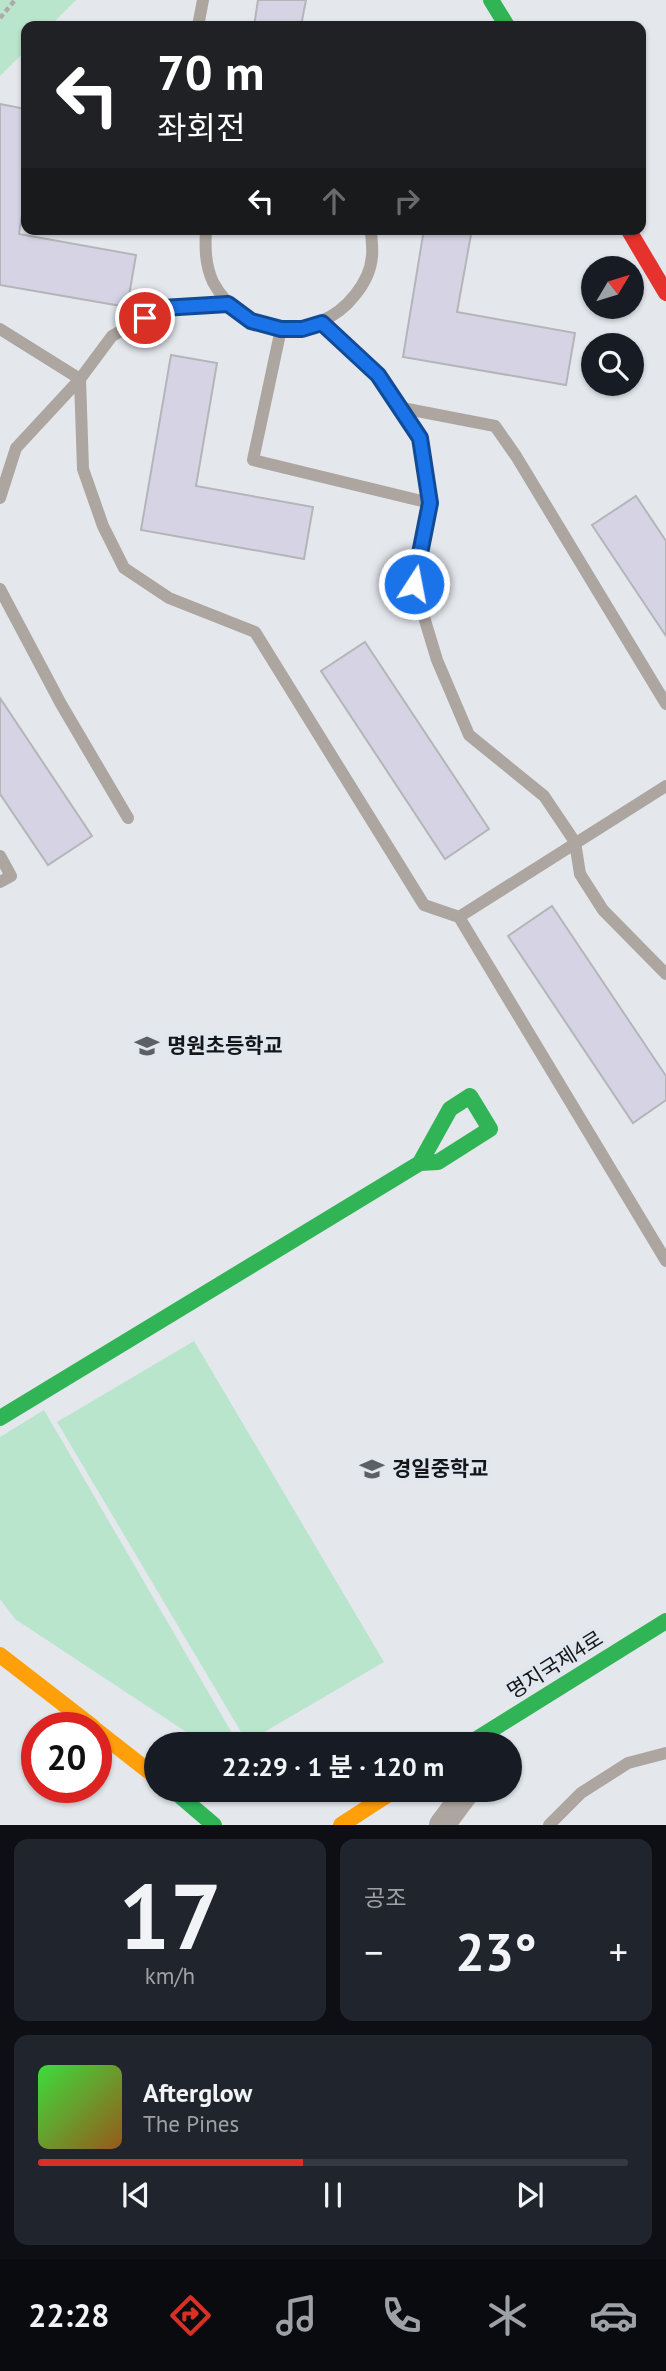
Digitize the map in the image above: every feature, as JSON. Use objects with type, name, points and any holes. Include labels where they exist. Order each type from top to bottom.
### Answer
[{"type":"street","points":[[497,2],[505,21]]},
{"type":"street","points":[[632,235],[666,293]]},
{"type":"street","points":[[0,1418],[420,1163],[438,1162],[489,1129],[470,1096],[450,1109],[420,1163]]},
{"type":"street","name":"명지국제4로","points":[[487,1732],[666,1622]]},
{"type":"street","points":[[0,1655],[72,1712]]},
{"type":"street","points":[[513,1732],[538,1699]]},
{"type":"street","points":[[112,1743],[144,1768]]},
{"type":"street","points":[[187,1802],[214,1825]]},
{"type":"street","points":[[341,1825],[376,1802]]},
{"type":"street","points":[[442,1825],[459,1802]]},
{"type":"lane","points":[[199,21],[203,0]]},
{"type":"lane","points":[[206,235],[205,253],[212,281],[228,304],[251,321],[281,329],[302,329],[322,323],[346,307],[363,285],[372,258],[371,235]]},
{"type":"lane","points":[[0,498],[16,448],[80,379],[112,336],[162,308],[228,304]]},
{"type":"lane","points":[[322,323],[378,375],[420,438],[430,503],[414,584],[437,660],[469,735],[544,796],[575,842],[580,874],[603,910],[666,974]]},
{"type":"lane","points":[[0,329],[80,379]]},
{"type":"lane","points":[[281,329],[253,460],[430,503]]},
{"type":"lane","points":[[80,379],[83,469],[103,526],[124,568],[169,598],[255,632],[424,905],[458,918],[666,1261]]},
{"type":"lane","points":[[402,408],[495,426],[516,456],[666,704]]},
{"type":"lane","points":[[0,589],[61,704],[128,818]]},
{"type":"lane","points":[[458,918],[666,786]]},
{"type":"lane","points":[[0,856],[11,876],[0,882]]},
{"type":"lane","points":[[549,1825],[581,1793],[628,1763],[666,1753]]},
{"type":"path","points":[[0,18],[15,0]]},
{"type":"green space","points":[[0,0],[76,0],[55,21],[21,21],[21,55],[0,76]]},
{"type":"green space","points":[[194,1341],[384,1662],[264,1732],[241,1732],[57,1422]]},
{"type":"green space","points":[[44,1410],[231,1732],[186,1732],[15,1619],[0,1599],[0,1437]]},
{"type":"building","points":[[258,0],[306,0],[302,21],[255,21]]},
{"type":"building","points":[[0,104],[21,108],[19,234],[136,255],[127,307],[0,285]]},
{"type":"building","points":[[423,235],[471,235],[457,312],[575,333],[566,385],[403,357]]},
{"type":"building","points":[[171,355],[217,363],[196,486],[313,507],[304,559],[141,530]]},
{"type":"building","points":[[636,496],[666,541],[666,636],[592,525]]},
{"type":"building","points":[[365,642],[489,829],[445,859],[321,671]]},
{"type":"building","points":[[0,698],[92,836],[48,865],[0,794]]},
{"type":"building","points":[[552,906],[666,1076],[666,1100],[633,1123],[508,936]]},
{"type":"traffic: fast","points":[[491,0],[504,21]]},
{"type":"traffic: fast","points":[[0,1418],[420,1163],[450,1109],[470,1096],[490,1129],[438,1162],[420,1163]]},
{"type":"traffic: fast","points":[[488,1732],[666,1621]]},
{"type":"traffic: fast","points":[[187,1802],[214,1825]]},
{"type":"traffic: slow","points":[[0,1655],[74,1712]]},
{"type":"traffic: slow","points":[[112,1743],[144,1768]]},
{"type":"traffic: slow","points":[[341,1825],[376,1802]]},
{"type":"traffic: jam","points":[[632,235],[666,293]]},
{"type":"place","name":"명원초등학교","points":[[147,1046]]},
{"type":"place","name":"경일중학교","points":[[372,1469]]},
{"type":"route","points":[[145,318],[162,308],[228,304],[251,321],[281,329],[302,329],[322,323],[378,375],[420,438],[430,503],[414,584]]}]
